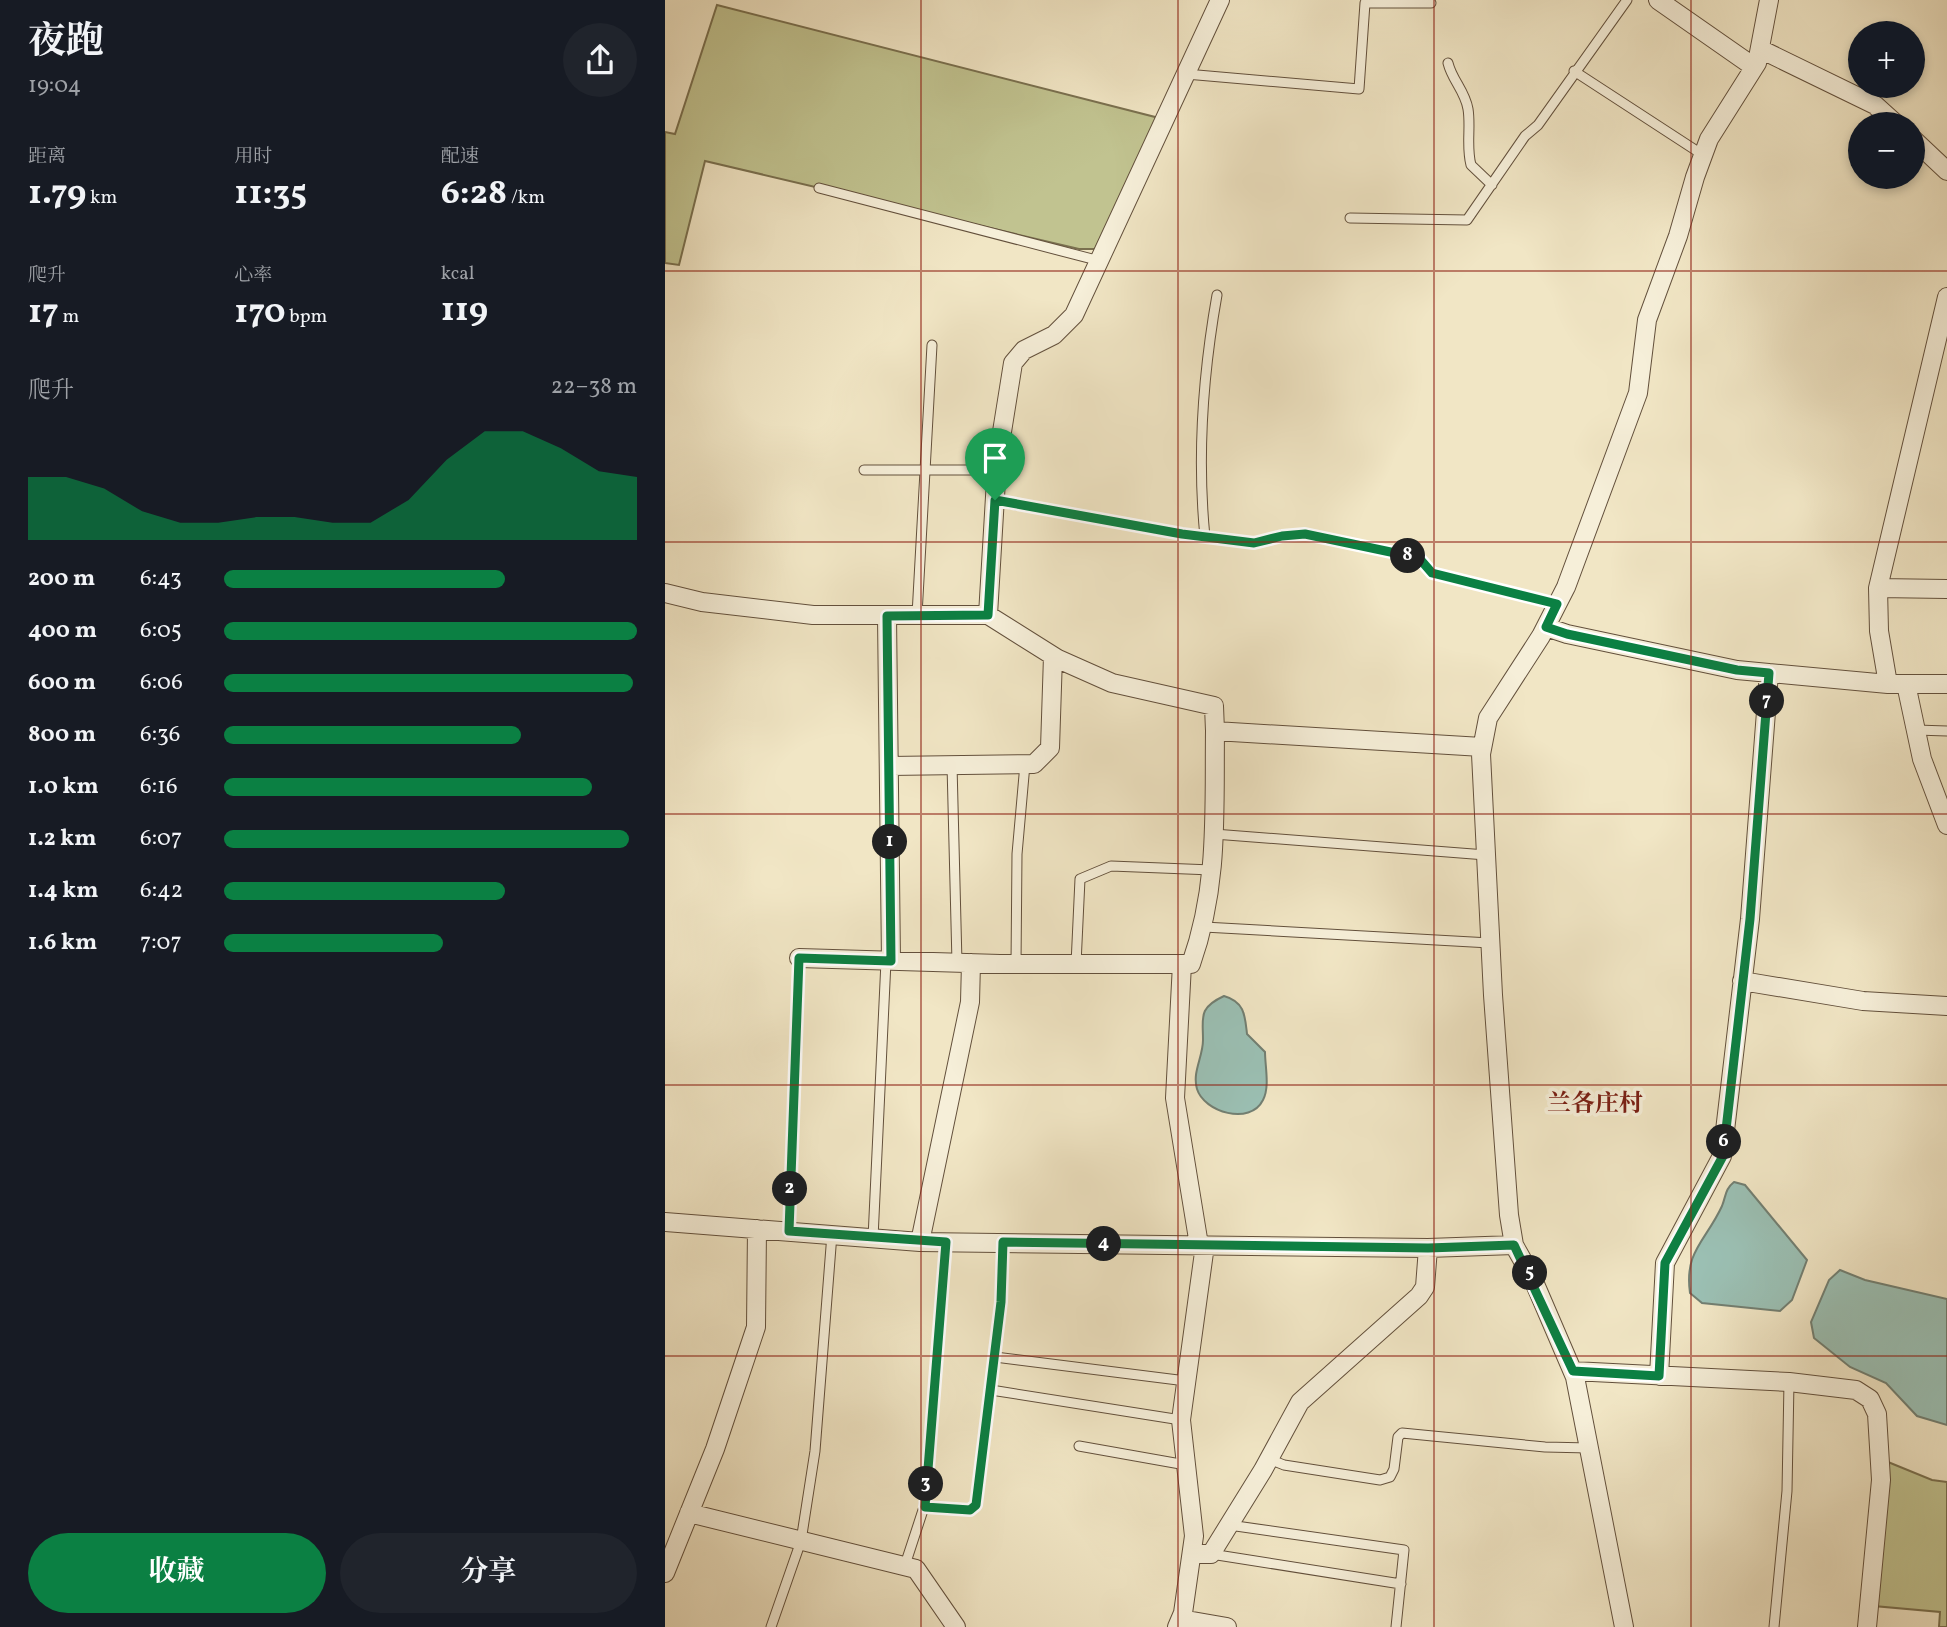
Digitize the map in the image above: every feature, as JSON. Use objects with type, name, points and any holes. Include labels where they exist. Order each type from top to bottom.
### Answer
[{"type":"street","points":[[988,615],[997,471],[1013,363],[1024,351],[1063,328],[1074,315],[1220,0]]},
{"type":"street","points":[[1658,0],[1754,67]]},
{"type":"street","points":[[1624,1627],[1573,1371],[1514,1245],[1509,1215],[1490,943],[1482,747],[1488,718],[1546,627],[1557,604],[1638,393],[1647,320],[1703,155],[1754,67],[1769,0]]},
{"type":"street","points":[[1760,49],[1875,105],[1883,112]]},
{"type":"street","points":[[1925,150],[1947,171]]},
{"type":"street","points":[[1947,297],[1941,350],[1878,588],[1879,631],[1916,730],[1922,759],[1947,825]]},
{"type":"street","points":[[1878,588],[1947,589]]},
{"type":"street","points":[[665,593],[702,602],[813,615],[988,615],[1053,656],[1112,683],[1214,706],[1212,870],[1204,927],[1191,964],[1016,964],[799,958]]},
{"type":"street","points":[[887,616],[889,961]]},
{"type":"street","points":[[1546,627],[1567,634],[1737,670],[1897,684],[1947,684]]},
{"type":"street","points":[[889,766],[1025,764],[1041,760],[1050,748],[1053,656]]},
{"type":"street","points":[[1659,1376],[1665,1263],[1723,1156],[1750,919],[1769,673]]},
{"type":"street","points":[[1215,730],[1482,747]]},
{"type":"street","points":[[920,1242],[970,1002],[964,963]]},
{"type":"street","points":[[1182,964],[1175,1098],[1202,1245],[1181,1420],[1194,1536],[1179,1623],[1227,1627]]},
{"type":"street","points":[[1742,981],[1863,1001],[1947,1006]]},
{"type":"street","points":[[665,1222],[920,1242],[1428,1248],[1514,1245]]},
{"type":"street","points":[[665,1573],[756,1327],[757,1229]]},
{"type":"street","points":[[1192,1554],[1211,1554],[1269,1459],[1291,1416],[1308,1393],[1419,1296],[1425,1287],[1428,1248]]},
{"type":"street","points":[[1573,1371],[1789,1382],[1856,1390],[1873,1404],[1881,1480],[1867,1627]]},
{"type":"street","points":[[689,1513],[905,1565],[923,1576],[956,1627]]},
{"type":"lane","points":[[1350,218],[1465,222],[1627,0]]},
{"type":"lane","points":[[1186,74],[1359,89],[1365,2],[1430,3]]},
{"type":"lane","points":[[1448,63],[1451,76],[1463,93],[1468,110],[1471,165],[1492,185]]},
{"type":"lane","points":[[1574,71],[1703,155]]},
{"type":"lane","points":[[819,188],[1100,261]]},
{"type":"lane","points":[[1205,537],[1199,482],[1211,330],[1217,295]]},
{"type":"lane","points":[[917,615],[932,345]]},
{"type":"lane","points":[[864,470],[997,471]]},
{"type":"lane","points":[[995,500],[1205,537],[1254,543],[1305,534],[1419,558],[1432,573],[1557,604]]},
{"type":"lane","points":[[1916,730],[1947,731]]},
{"type":"lane","points":[[1016,964],[1017,854],[1025,764]]},
{"type":"lane","points":[[953,765],[964,963]]},
{"type":"lane","points":[[1214,834],[1486,855]]},
{"type":"lane","points":[[1076,964],[1080,879],[1111,866],[1212,870]]},
{"type":"lane","points":[[1204,927],[1490,943]]},
{"type":"lane","points":[[789,1231],[799,958]]},
{"type":"lane","points":[[873,1238],[889,961]]},
{"type":"lane","points":[[771,1627],[801,1541],[815,1451],[832,1234]]},
{"type":"lane","points":[[905,1565],[925,1507],[946,1242]]},
{"type":"lane","points":[[925,1507],[970,1510],[976,1505],[992,1390],[1003,1242]]},
{"type":"lane","points":[[995,1357],[1186,1381]]},
{"type":"lane","points":[[1774,1627],[1787,1491],[1789,1382]]},
{"type":"lane","points":[[992,1390],[1181,1420]]},
{"type":"lane","points":[[1269,1459],[1283,1465],[1380,1480],[1389,1477],[1394,1469],[1398,1437],[1402,1433],[1545,1447],[1590,1448]]},
{"type":"lane","points":[[1079,1446],[1186,1465]]},
{"type":"lane","points":[[1229,1525],[1403,1550],[1396,1627]]},
{"type":"lane","points":[[1211,1554],[1401,1584]]},
{"type":"green space","points":[[717,5],[1159,118],[1095,249],[1079,249],[705,161],[679,265],[665,263],[665,132],[675,134]]},
{"type":"green space","points":[[1888,1462],[1932,1480],[1947,1482],[1947,1627],[1939,1627],[1940,1612],[1874,1606]]},
{"type":"water","points":[[1224,996],[1240,1006],[1247,1034],[1265,1052],[1267,1083],[1263,1100],[1257,1108],[1238,1114],[1228,1113],[1208,1104],[1201,1097],[1196,1083],[1203,1046],[1204,1014],[1210,1005]]},
{"type":"water","points":[[1734,1182],[1745,1185],[1807,1260],[1792,1300],[1780,1311],[1702,1303],[1690,1293],[1689,1279],[1693,1256],[1716,1218],[1727,1190]]},
{"type":"water","points":[[1840,1270],[1865,1280],[1947,1299],[1947,1425],[1917,1416],[1886,1383],[1850,1367],[1814,1338],[1811,1322],[1829,1280]]},
{"type":"district","name":"兰各庄村","points":[[1595,1105]]},
{"type":"route","points":[[995,500],[1182,534],[1254,543],[1305,534],[1419,558],[1432,573],[1557,604],[1546,627],[1567,634],[1737,670],[1769,673],[1750,919],[1723,1156],[1669,1251],[1665,1263],[1659,1376],[1573,1371],[1532,1277],[1514,1245],[1428,1248],[1003,1242],[1001,1302],[992,1390],[976,1505],[970,1510],[925,1507],[946,1242],[789,1231],[799,958],[891,961],[887,616],[988,615],[995,500]]}]
